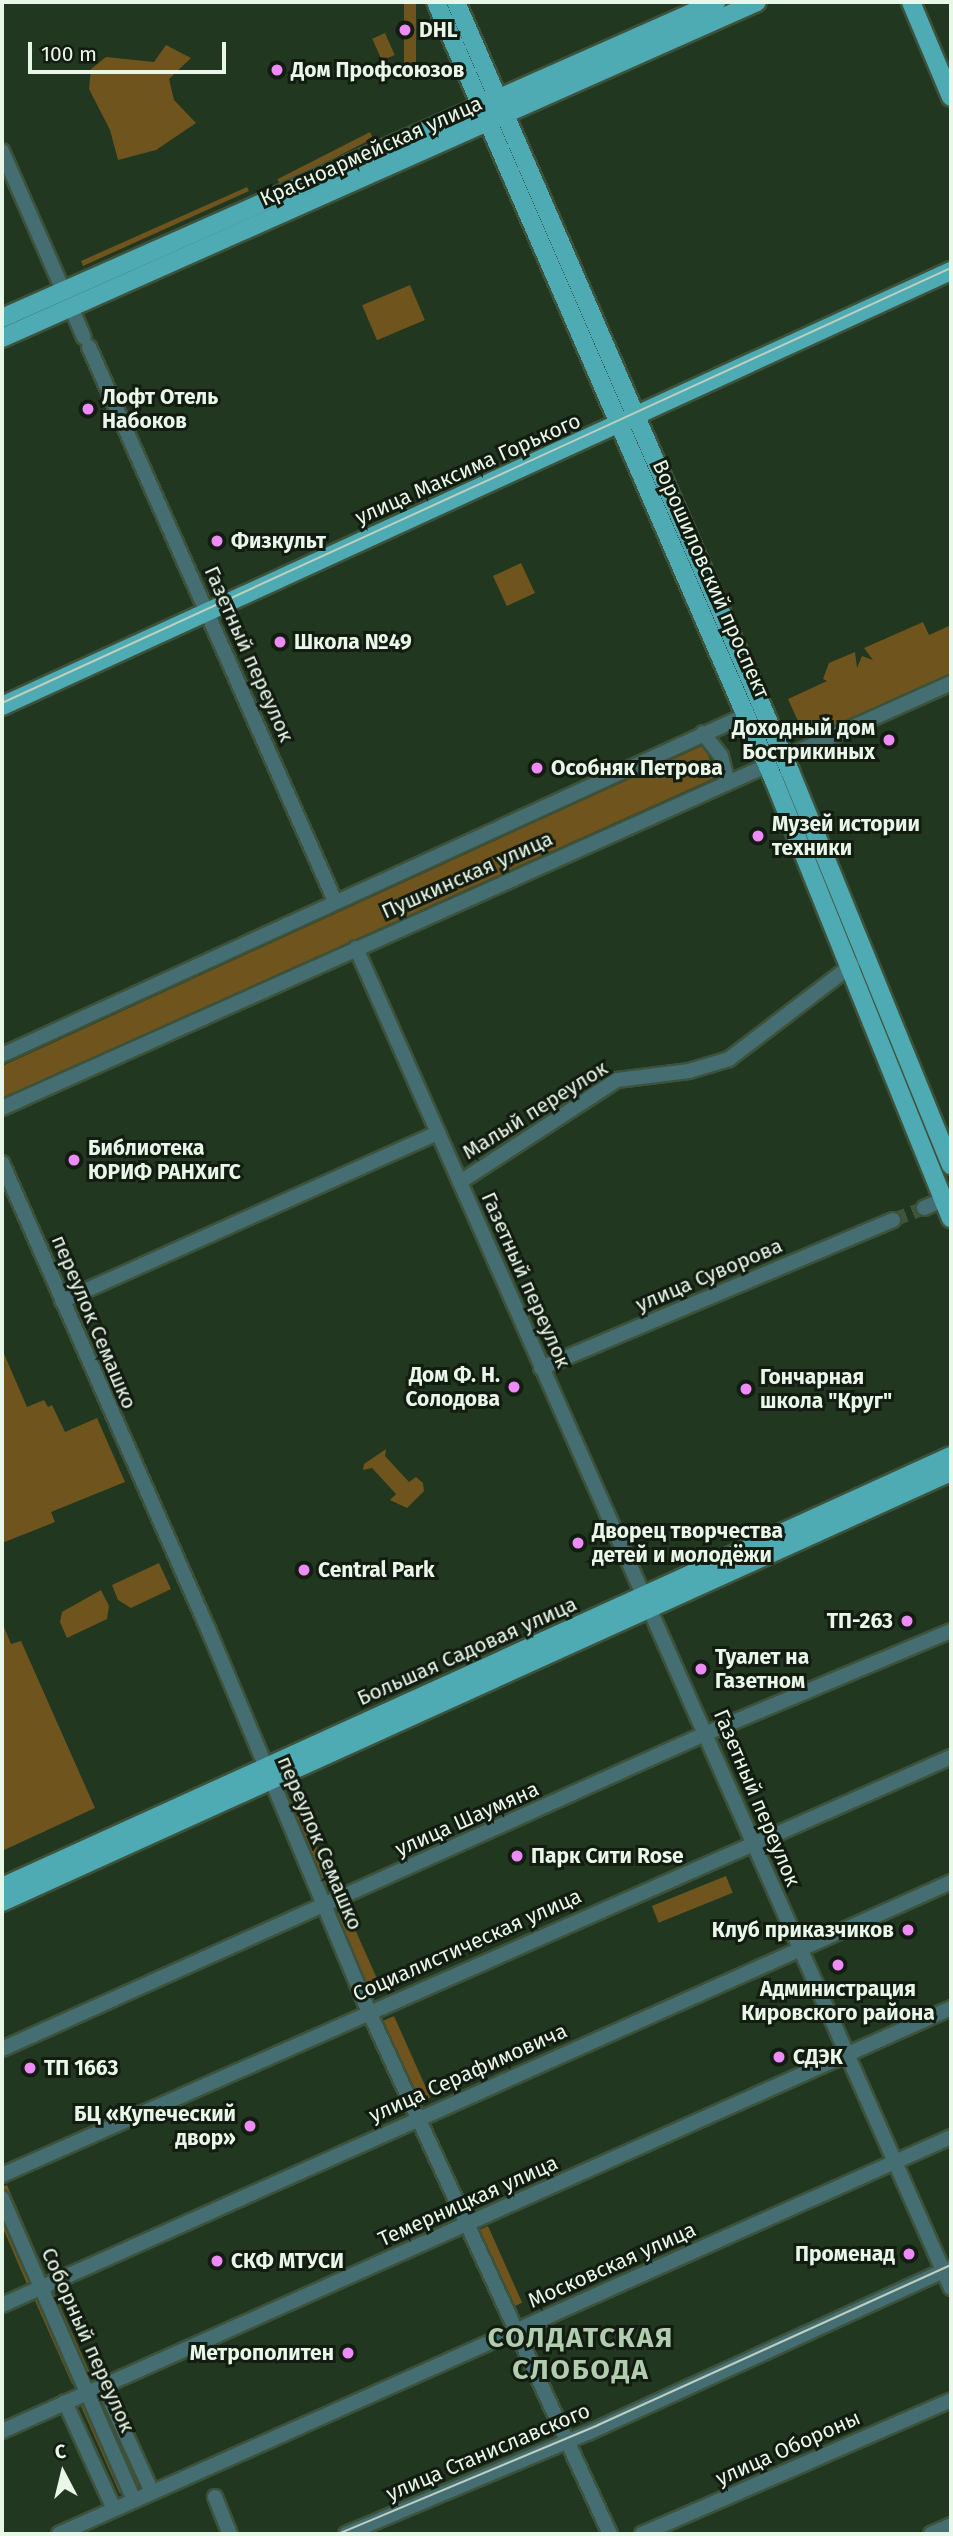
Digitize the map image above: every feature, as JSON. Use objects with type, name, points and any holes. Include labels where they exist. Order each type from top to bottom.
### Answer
[{"type":"main road","name":"Ворошиловский проспект","points":[[436,2],[746,714],[776,761],[951,1166]]},
{"type":"main road","name":"Ворошиловский проспект","points":[[456,2],[509,116],[763,707],[776,761],[852,965],[947,1198],[951,1218]]},
{"type":"main road","name":"Красноармейская улица","points":[[2,318],[716,2]]},
{"type":"main road","name":"Красноармейская улица","points":[[2,338],[489,125],[757,2]]},
{"type":"main road","points":[[911,2],[951,97]]},
{"type":"main road","name":"улица Максима Горького","points":[[2,706],[639,417],[951,271]]},
{"type":"main road","name":"Большая Садовая улица","points":[[645,1603],[951,1456]]},
{"type":"main road","name":"Большая Садовая улица","points":[[2,1887],[267,1774],[645,1603],[951,1472]]},
{"type":"main road","name":"Большая Садовая улица","points":[[2,1902],[267,1774]]},
{"type":"street","points":[[2,151],[63,290]]},
{"type":"street","name":"Газетный переулок","points":[[71,307],[335,901]]},
{"type":"street","name":"Пушкинская улица","points":[[2,1108],[727,780],[951,683]]},
{"type":"street","name":"Пушкинская улица","points":[[2,1055],[763,707]]},
{"type":"street","points":[[703,733],[721,756],[727,780]]},
{"type":"street","name":"Газетный переулок","points":[[356,948],[645,1603],[708,1733],[844,2055],[947,2269],[951,2288]]},
{"type":"street","name":"Малый переулок","points":[[460,1182],[617,1080],[689,1070],[729,1059],[852,965]]},
{"type":"street","points":[[62,1301],[438,1133]]},
{"type":"street","name":"переулок Семашко","points":[[2,1163],[369,2011],[466,2225],[569,2440],[610,2534]]},
{"type":"street","points":[[924,1208],[947,1198]]},
{"type":"street","name":"улица Суворова","points":[[541,1368],[893,1220]]},
{"type":"street","name":"улица Шаумяна","points":[[2,2049],[324,1908],[708,1733],[951,1631]]},
{"type":"street","name":"Социалистическая улица","points":[[2,2175],[369,2011],[951,1757]]},
{"type":"street","name":"улица Серафимовича","points":[[2,2305],[951,1882]]},
{"type":"street","name":"Темерницкая улица","points":[[2,2431],[951,2008]]},
{"type":"street","name":"Московская улица","points":[[59,2534],[951,2137]]},
{"type":"street","name":"Соборный переулок","points":[[2,2198],[134,2500]]},
{"type":"street","name":"улица Станиславского","points":[[346,2534],[569,2440],[947,2269]]},
{"type":"street","name":"Соборный переулок","points":[[103,2385],[152,2492]]},
{"type":"street","name":"улица Обороны","points":[[642,2534],[951,2400]]},
{"type":"street","points":[[65,2402],[114,2509]]},
{"type":"street","points":[[215,2497],[230,2534]]},
{"type":"street","points":[[931,2534],[951,2525]]},
{"type":"shaded area","points":[[404,2],[416,2],[416,80],[404,80]]},
{"type":"shaded area","points":[[385,33],[395,55],[382,61],[372,39]]},
{"type":"shaded area","points":[[166,45],[191,58],[169,79],[174,100],[196,123],[156,150],[118,160],[110,130],[89,89],[91,69],[106,57],[154,62]]},
{"type":"shaded area","points":[[370,132],[373,138],[281,185],[277,179]]},
{"type":"shaded area","points":[[247,187],[249,191],[83,266],[81,261]]},
{"type":"shaded area","points":[[410,285],[425,320],[377,340],[362,305]]},
{"type":"shaded area","points":[[521,563],[535,593],[507,606],[493,576]]},
{"type":"shaded area","points":[[923,622],[929,635],[951,625],[951,675],[807,741],[788,699],[827,681],[823,679],[829,663],[855,652],[857,668],[862,656],[873,660],[864,648]]},
{"type":"shaded area","points":[[704,745],[717,777],[2,1098],[2,1066]]},
{"type":"shaded area","points":[[2,1349],[27,1407],[44,1400],[48,1407],[52,1405],[65,1432],[97,1418],[125,1482],[51,1512],[55,1522],[2,1543]]},
{"type":"shaded area","points":[[386,1449],[385,1456],[409,1482],[416,1477],[423,1483],[424,1491],[407,1508],[390,1500],[396,1494],[372,1468],[363,1470],[364,1464]]},
{"type":"shaded area","points":[[159,1563],[171,1589],[131,1608],[118,1600],[112,1585]]},
{"type":"shaded area","points":[[101,1590],[109,1606],[107,1619],[67,1638],[60,1622],[62,1612]]},
{"type":"shaded area","points":[[2,1622],[11,1644],[21,1641],[95,1808],[2,1851]]},
{"type":"shaded area","points":[[295,1797],[333,1882],[321,1887],[283,1802]]},
{"type":"shaded area","points":[[726,1876],[733,1893],[659,1923],[652,1906]]},
{"type":"shaded area","points":[[346,1909],[383,1991],[372,1996],[335,1914]]},
{"type":"shaded area","points":[[394,2016],[430,2097],[418,2103],[382,2021]]},
{"type":"shaded area","points":[[7,2185],[46,2275],[27,2284],[2,2226],[2,2187]]},
{"type":"shaded area","points":[[488,2226],[522,2303],[510,2308],[476,2231]]},
{"type":"shaded area","points":[[54,2292],[91,2376],[72,2385],[35,2301]]},
{"type":"shaded area","points":[[102,2397],[141,2484],[120,2493],[81,2406]]},
{"type":"tunnel","points":[[893,1220],[924,1208]]},
{"type":"tram line","points":[[2,703],[951,268]]},
{"type":"tram line","points":[[338,2534],[598,2425],[951,2265]]},
{"type":"place","name":"DHL","points":[[405,30]]},
{"type":"place","name":"Дом Профсоюзов","points":[[277,70]]},
{"type":"place","name":"Лофт Отель Набоков","points":[[88,409]]},
{"type":"place","name":"Физкульт","points":[[217,541]]},
{"type":"place","name":"Школа №49","points":[[280,642]]},
{"type":"place","name":"Доходный дом Бострикиных","points":[[889,740]]},
{"type":"place","name":"Особняк Петрова","points":[[537,768]]},
{"type":"place","name":"Музей истории техники","points":[[758,836]]},
{"type":"place","name":"Библиотека ЮРИФ РАНХиГС","points":[[74,1160]]},
{"type":"place","name":"Дом Ф. Н. Солодова","points":[[514,1387]]},
{"type":"place","name":"Гончарная школа \"Круг\"","points":[[746,1389]]},
{"type":"place","name":"Дворец творчества детей и молодёжи","points":[[578,1543]]},
{"type":"place","name":"Central Park","points":[[304,1570]]},
{"type":"place","name":"ТП-263","points":[[907,1621]]},
{"type":"place","name":"Туалет на Газетном","points":[[701,1669]]},
{"type":"place","name":"Парк Сити Rose","points":[[517,1856]]},
{"type":"place","name":"Клуб приказчиков","points":[[908,1930]]},
{"type":"place","name":"Администрация Кировского района","points":[[838,1965]]},
{"type":"place","name":"СДЭК","points":[[779,2057]]},
{"type":"place","name":"ТП 1663","points":[[30,2068]]},
{"type":"place","name":"БЦ «Купеческий двор»","points":[[250,2126]]},
{"type":"place","name":"Променад","points":[[909,2254]]},
{"type":"place","name":"СКФ МТУСИ","points":[[217,2261]]},
{"type":"place","name":"Метрополитен","points":[[348,2353]]},
{"type":"district","name":"СОЛДАТСКАЯ СЛОБОДА","points":[[581,2354]]}]
